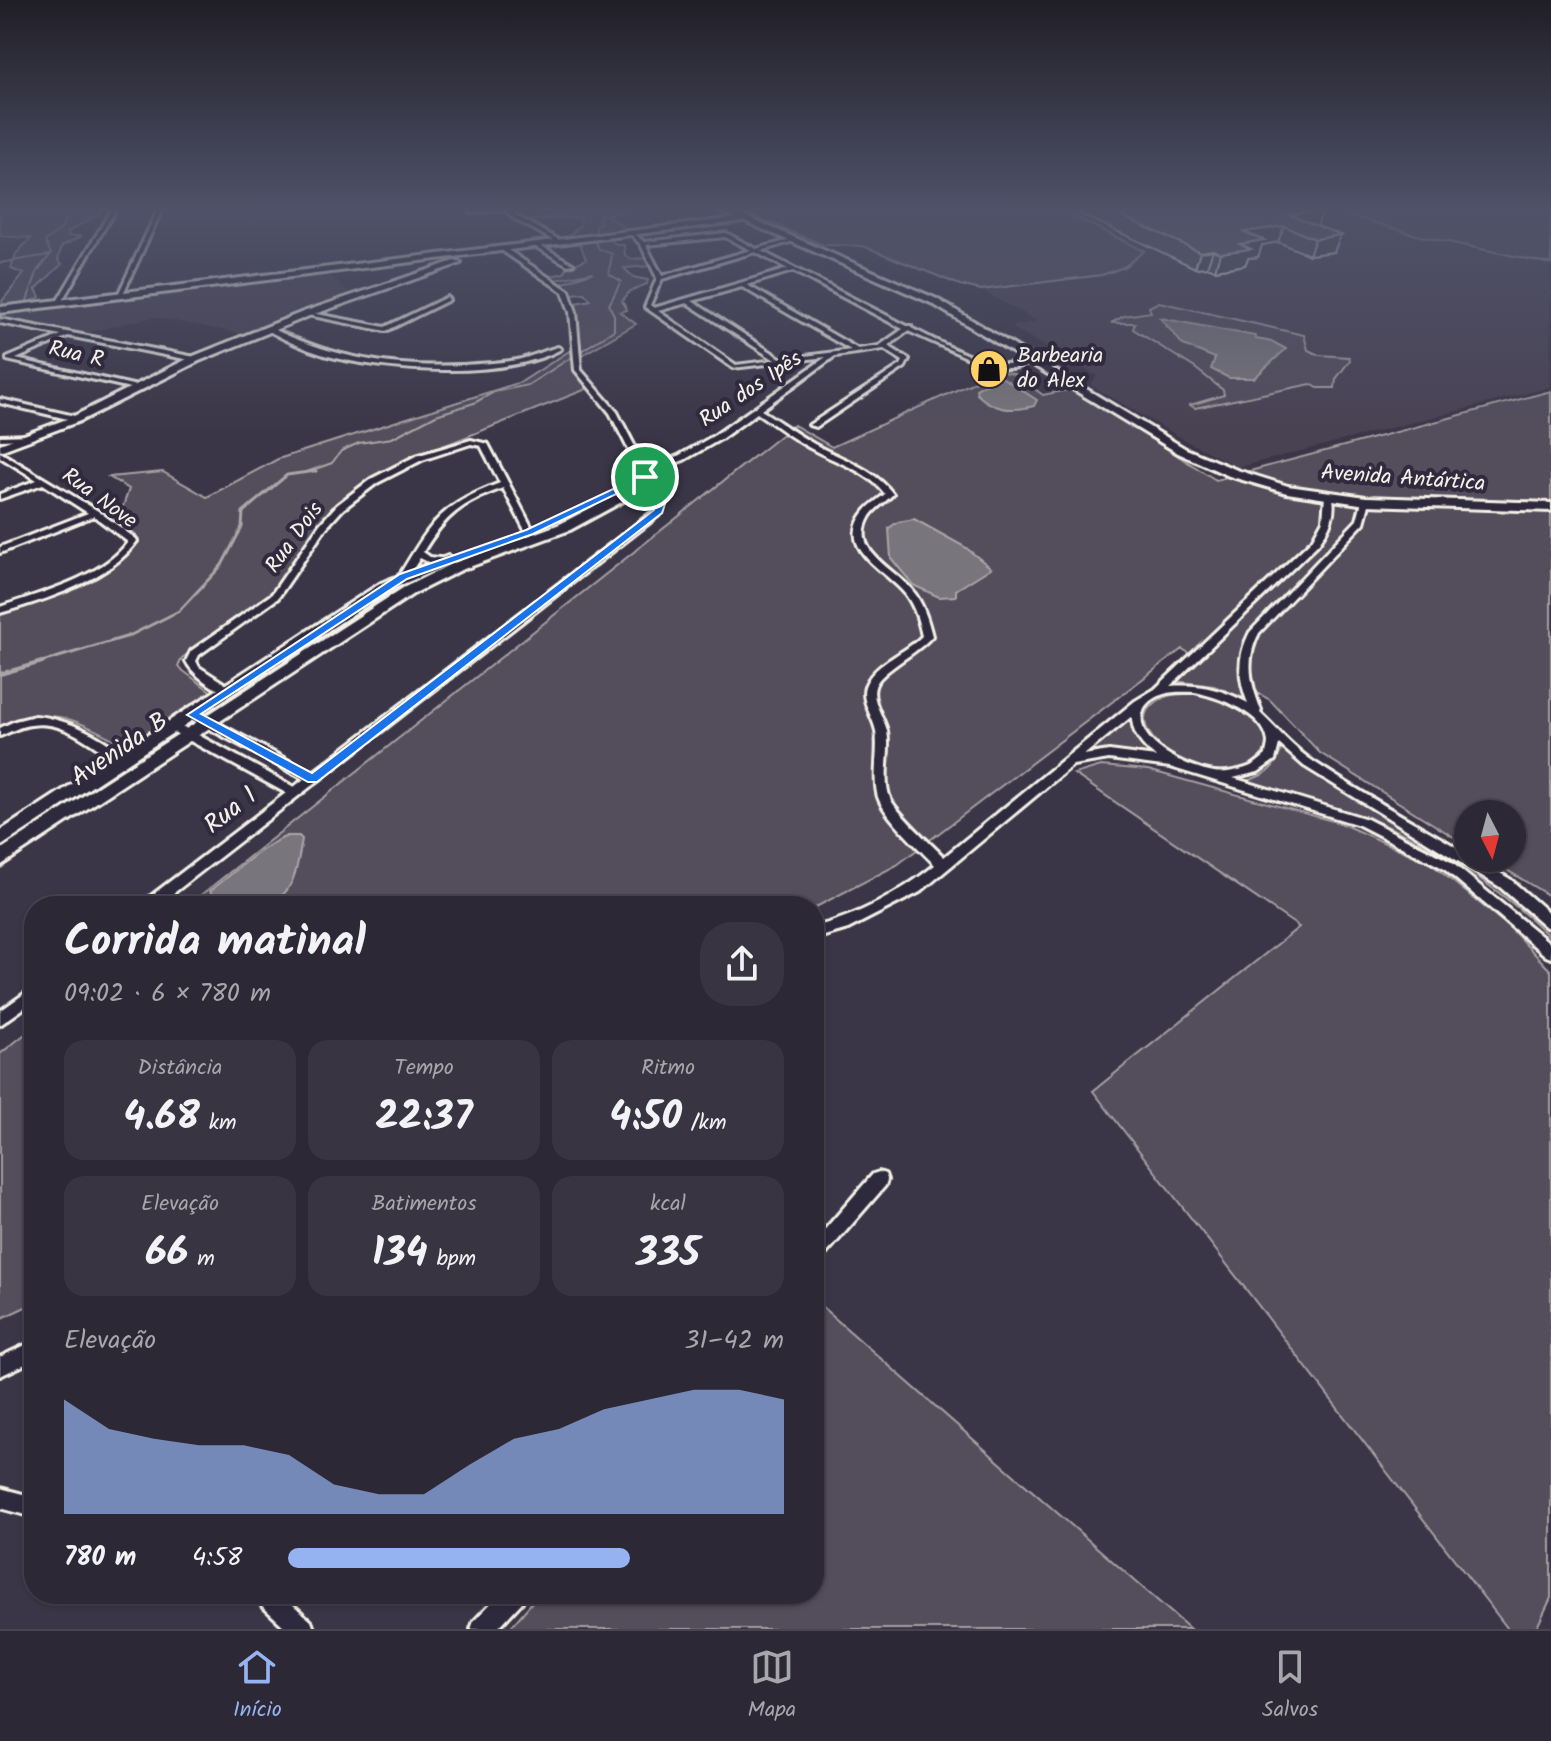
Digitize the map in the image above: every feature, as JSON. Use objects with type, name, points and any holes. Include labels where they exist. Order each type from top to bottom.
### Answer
[{"type":"main road","points":[[0,310],[227,283]]},
{"type":"main road","points":[[2,446],[76,419],[195,359],[306,314],[400,283]]},
{"type":"main road","name":"Avenida Antártica","points":[[892,283],[934,301],[1182,451],[1258,481],[1366,501],[1551,507]]},
{"type":"main road","name":"Avenida B","points":[[0,859],[180,730],[408,591],[456,567],[565,527],[627,494],[646,477]]},
{"type":"main road","name":"Avenida B","points":[[199,718],[229,691],[404,576],[530,532],[646,477]]},
{"type":"main road","points":[[627,494],[657,498]]},
{"type":"main road","name":"Avenida B","points":[[0,840],[123,760],[180,730]]},
{"type":"street","points":[[57,304],[70,283]]},
{"type":"street","points":[[119,296],[125,283]]},
{"type":"street","points":[[554,283],[566,291],[573,312],[578,370],[613,412],[657,498]]},
{"type":"street","points":[[657,283],[647,300],[647,306],[735,367],[885,347],[909,327]]},
{"type":"street","points":[[652,311],[749,283]]},
{"type":"street","points":[[823,283],[924,337],[991,366],[1013,366],[1035,361]]},
{"type":"street","points":[[743,285],[859,352]]},
{"type":"street","points":[[306,314],[386,329],[447,299]]},
{"type":"street","points":[[688,301],[781,361]]},
{"type":"street","points":[[0,321],[195,359]]},
{"type":"street","points":[[269,329],[290,342],[338,358],[379,365],[512,363],[558,349]]},
{"type":"street","name":"Rua R","points":[[69,333],[9,359],[135,387]]},
{"type":"street","points":[[813,425],[903,366],[907,360],[885,347]]},
{"type":"street","name":"Rua dos Ipês","points":[[646,477],[757,410],[835,354]]},
{"type":"street","points":[[0,401],[76,419]]},
{"type":"street","points":[[757,410],[809,444],[862,470],[887,489],[889,494],[868,512],[861,528],[862,549],[873,563],[903,585],[912,597],[927,636],[915,651],[874,678],[869,688],[870,702],[881,729],[881,791],[885,803],[943,865]]},
{"type":"street","name":"Rua Dois","points":[[229,691],[195,669],[191,661],[195,653],[275,596],[323,526],[351,498],[374,481],[419,458],[471,442],[484,444],[530,532]]},
{"type":"street","name":"Rua Nove","points":[[0,610],[112,564],[129,550],[133,541],[43,481],[2,446]]},
{"type":"street","points":[[0,497],[43,481]]},
{"type":"street","points":[[404,576],[437,520],[453,505],[505,484]]},
{"type":"street","points":[[824,930],[843,925],[915,888],[1159,691],[1315,542],[1327,527],[1329,496]]},
{"type":"street","name":"Rua 1","points":[[161,896],[649,520],[661,508],[657,498]]},
{"type":"street","points":[[1366,501],[1361,521],[1255,632],[1245,648],[1246,687],[1257,713],[1272,732],[1308,763],[1505,883],[1551,923]]},
{"type":"street","points":[[0,550],[95,513]]},
{"type":"street","points":[[418,553],[428,559],[445,561]]},
{"type":"street","points":[[1159,691],[1177,687],[1208,690],[1240,701],[1257,713]]},
{"type":"street","points":[[1143,701],[1137,712],[1137,725],[1156,752],[1174,764]]},
{"type":"street","points":[[199,718],[313,779]]},
{"type":"street","points":[[0,732],[33,721],[58,720],[123,760]]},
{"type":"street","points":[[180,730],[295,793]]},
{"type":"street","points":[[1221,776],[1242,775],[1259,769],[1270,759],[1275,746],[1272,732]]},
{"type":"street","points":[[1067,763],[1109,755],[1174,764],[1363,822],[1447,865],[1551,952]]},
{"type":"street","points":[[0,1019],[24,1001]]},
{"type":"street","points":[[824,1243],[879,1180]]},
{"type":"street","points":[[0,1367],[24,1355]]},
{"type":"street","points":[[0,1498],[24,1504]]},
{"type":"street","points":[[277,1604],[303,1629]]},
{"type":"street","points":[[482,1629],[505,1604]]},
{"type":"shaded area","points":[[17,283],[42,283],[36,289],[40,297],[27,304],[13,307],[3,305],[2,301]]},
{"type":"shaded area","points":[[244,283],[338,283],[352,294],[247,335],[154,317],[85,333],[0,316],[0,313]]},
{"type":"shaded area","points":[[647,283],[630,291],[622,301],[627,310],[620,312],[636,324],[582,355],[575,303],[591,300],[584,293],[571,294],[561,284]]},
{"type":"shaded area","points":[[955,283],[1551,283],[1551,387],[1239,467],[1188,442],[1090,385],[1097,376],[1011,327],[1037,321],[981,290]]},
{"type":"shaded area","points":[[955,283],[1037,283],[981,290]]},
{"type":"shaded area","points":[[1159,302],[1304,335],[1308,350],[1319,355],[1349,357],[1350,360],[1336,379],[1335,388],[1318,388],[1311,384],[1195,408],[1190,405],[1224,395],[1223,390],[1195,368],[1133,329],[1135,323],[1111,323],[1124,316],[1151,312],[1149,307]]},
{"type":"shaded area","points":[[1160,318],[1255,336],[1286,349],[1254,378],[1229,378],[1211,369],[1215,358],[1183,345]]},
{"type":"shaded area","points":[[571,350],[574,369],[589,388],[398,464],[331,510],[270,594],[182,658],[178,667],[213,693],[129,747],[82,724],[52,716],[36,716],[0,728],[0,613],[38,602],[93,578],[139,542],[136,535],[122,524],[122,509],[129,489],[109,477],[163,472],[207,497],[278,459],[521,382]]},
{"type":"shaded area","points":[[998,371],[1014,374],[1043,395],[1072,389],[1216,480],[1551,391],[1551,897],[1510,872],[1526,872],[1526,800],[1454,800],[1454,837],[1320,753],[1270,700],[1242,684],[1244,698],[1214,686],[1174,681],[1198,658],[1182,649],[897,865],[824,903],[824,896],[200,896],[794,425],[832,447]]},
{"type":"shaded area","points":[[1000,376],[1037,400],[1034,406],[1003,408],[977,394],[976,389]]},
{"type":"shaded area","points":[[914,519],[965,547],[991,568],[956,590],[956,596],[939,597],[913,585],[891,558],[889,528],[898,522]]},
{"type":"shaded area","points":[[1189,692],[1215,698],[1258,722],[1266,733],[1267,745],[1259,758],[1233,770],[1217,770],[1185,762],[1159,745],[1150,734],[1145,715],[1154,703],[1171,695]]},
{"type":"shaded area","points":[[1130,716],[1135,735],[1156,759],[1114,752],[1081,755]]},
{"type":"shaded area","points":[[1282,747],[1343,790],[1454,854],[1454,863],[1382,824],[1246,781],[1270,770]]},
{"type":"shaded area","points":[[1101,766],[1148,770],[1340,823],[1430,863],[1509,927],[1551,971],[1551,1598],[1536,1629],[1508,1629],[1093,1091],[1299,927],[1074,774]]},
{"type":"shaded area","points":[[287,836],[302,839],[295,874],[284,894],[213,896],[210,891]]},
{"type":"shaded area","points":[[1469,872],[1482,872],[1551,926],[1551,938],[1513,904]]},
{"type":"shaded area","points":[[24,1035],[24,1308],[0,1319],[0,1054]]},
{"type":"shaded area","points":[[824,1309],[1190,1629],[509,1629],[530,1604],[824,1604]]},
{"type":"waterway","points":[[25,306],[33,283]]},
{"type":"waterway","points":[[306,472],[332,463],[341,451],[359,443],[392,438],[436,415],[474,403],[494,392],[528,385],[614,330],[614,315],[609,305],[620,283]]},
{"type":"waterway","points":[[28,310],[33,313]]},
{"type":"waterway","points":[[306,472],[316,471]]},
{"type":"waterway","points":[[35,664],[129,636],[179,611],[222,565],[242,527],[243,512],[287,475],[306,472]]},
{"type":"waterway","points":[[35,664],[42,662]]},
{"type":"waterway","points":[[0,674],[35,664]]},
{"type":"place","name":"Barbearia do Alex","points":[[989,369]]},
{"type":"route","points":[[645,477],[660,504],[659,511],[313,779],[193,715],[404,576],[530,532],[645,477]]}]
